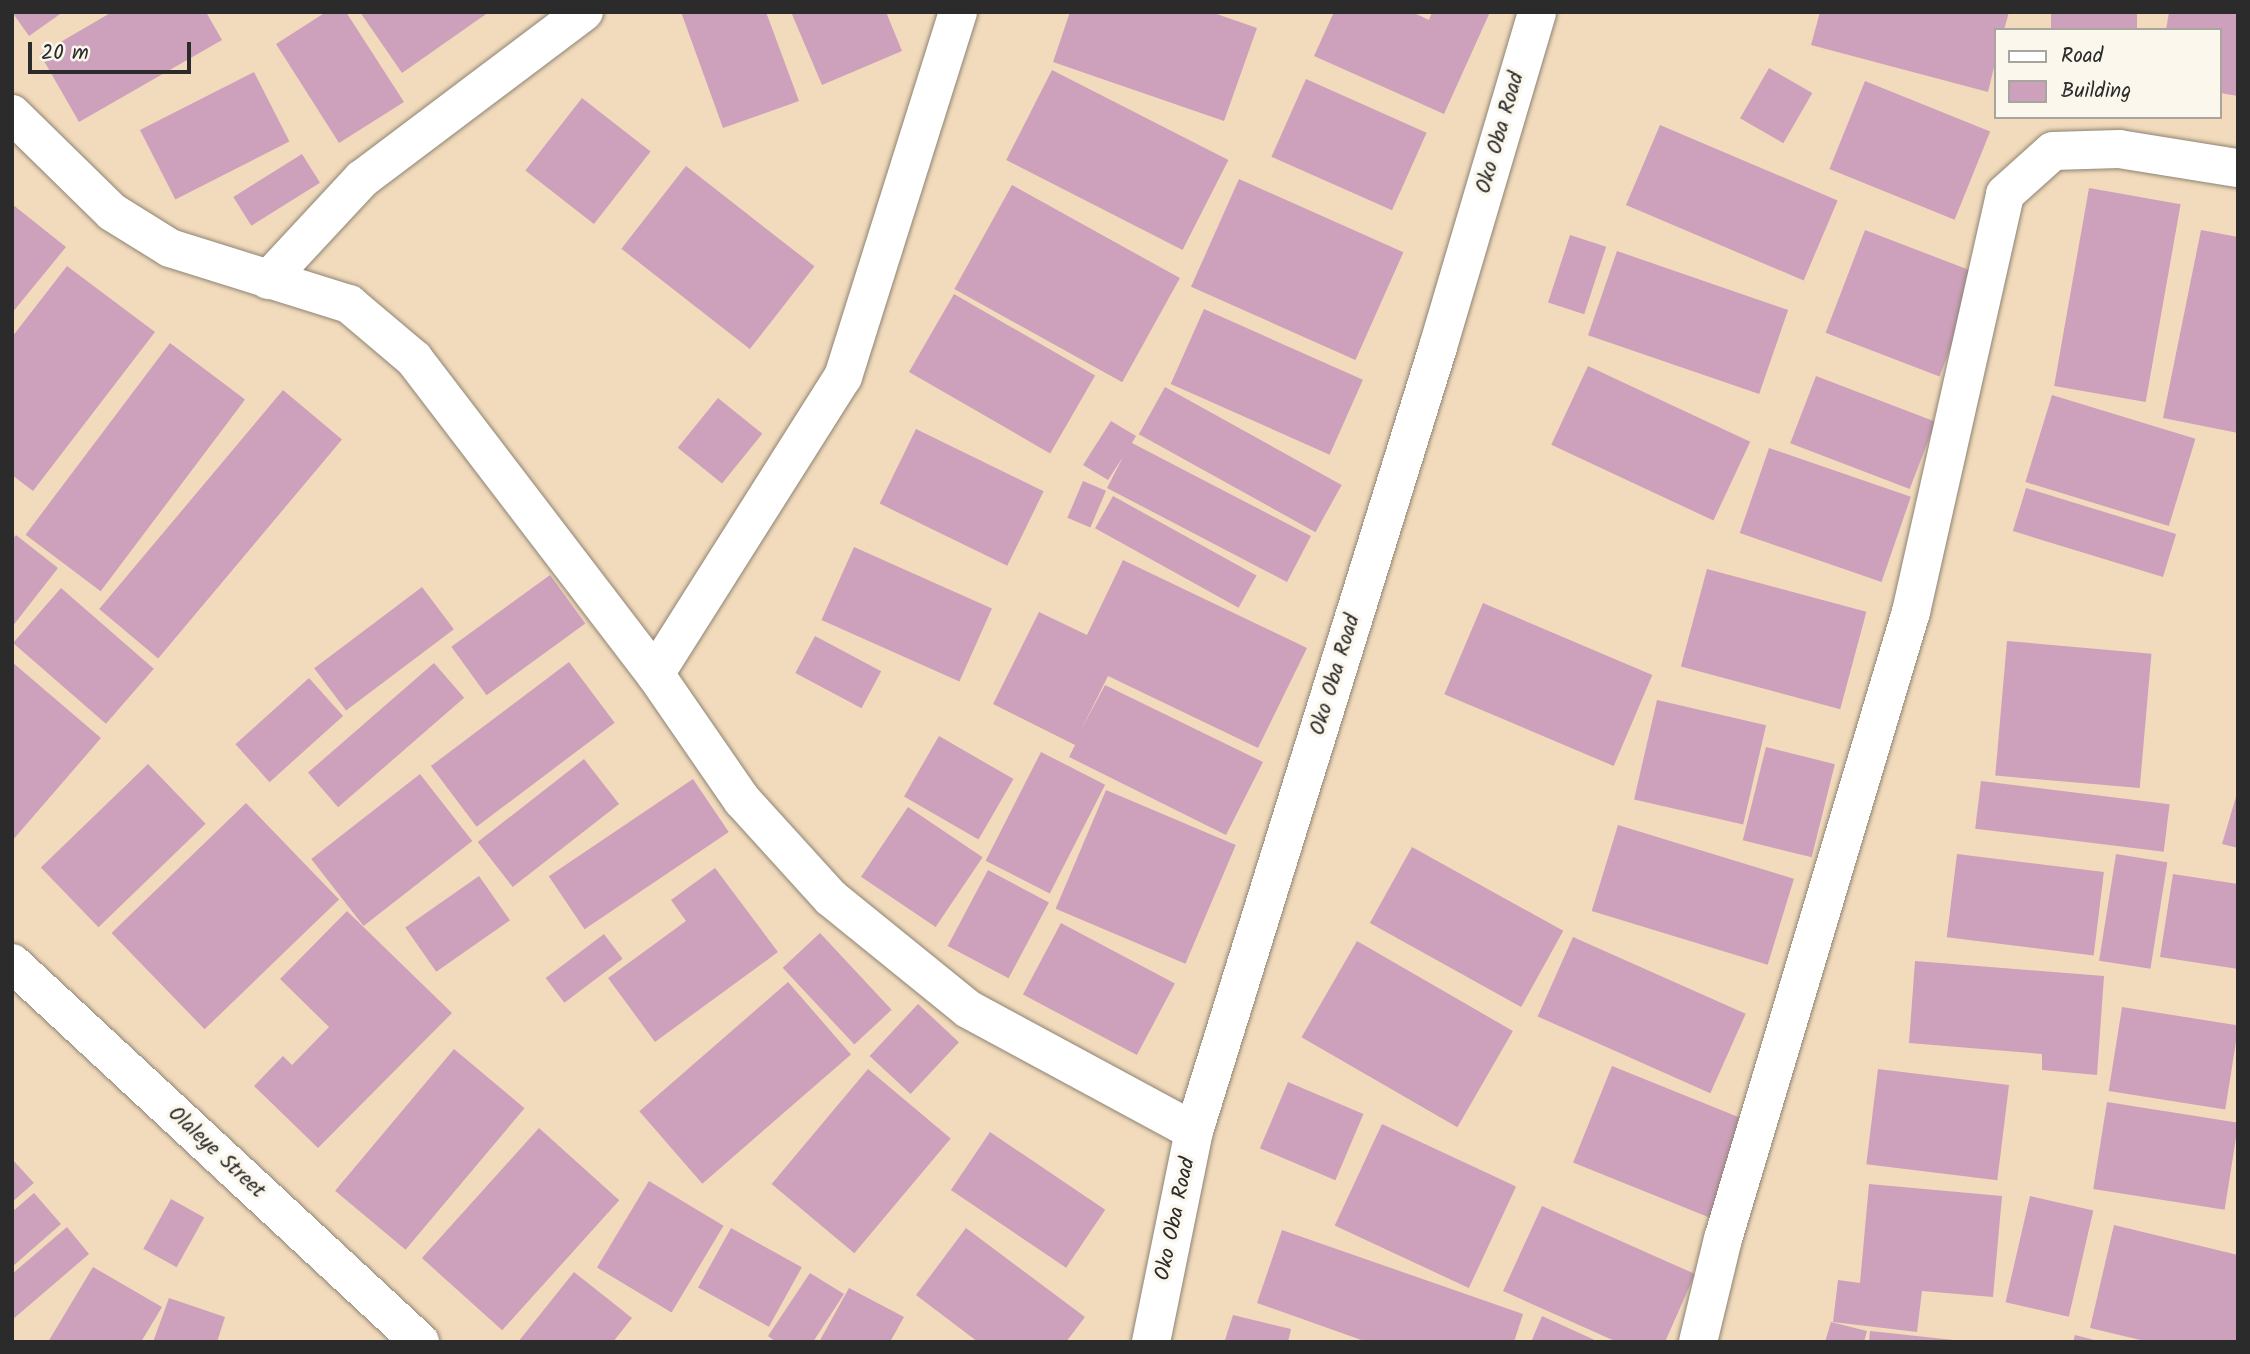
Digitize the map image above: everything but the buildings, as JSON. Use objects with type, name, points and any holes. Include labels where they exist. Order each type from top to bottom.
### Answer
[{"type":"street","points":[[268,280],[362,179],[583,12]]},
{"type":"street","points":[[655,674],[843,377],[958,12]]},
{"type":"street","name":"Oko Oba Road","points":[[1151,1342],[1194,1130],[1434,360],[1537,12]]},
{"type":"street","points":[[12,114],[112,212],[170,248],[349,304],[414,359],[655,674],[742,800],[831,898],[968,1009],[1194,1130]]},
{"type":"street","points":[[1698,1342],[1723,1239],[1911,612],[2005,194],[2053,151],[2119,149],[2238,168]]},
{"type":"street","name":"Olaleye Street","points":[[12,963],[420,1342]]}]
